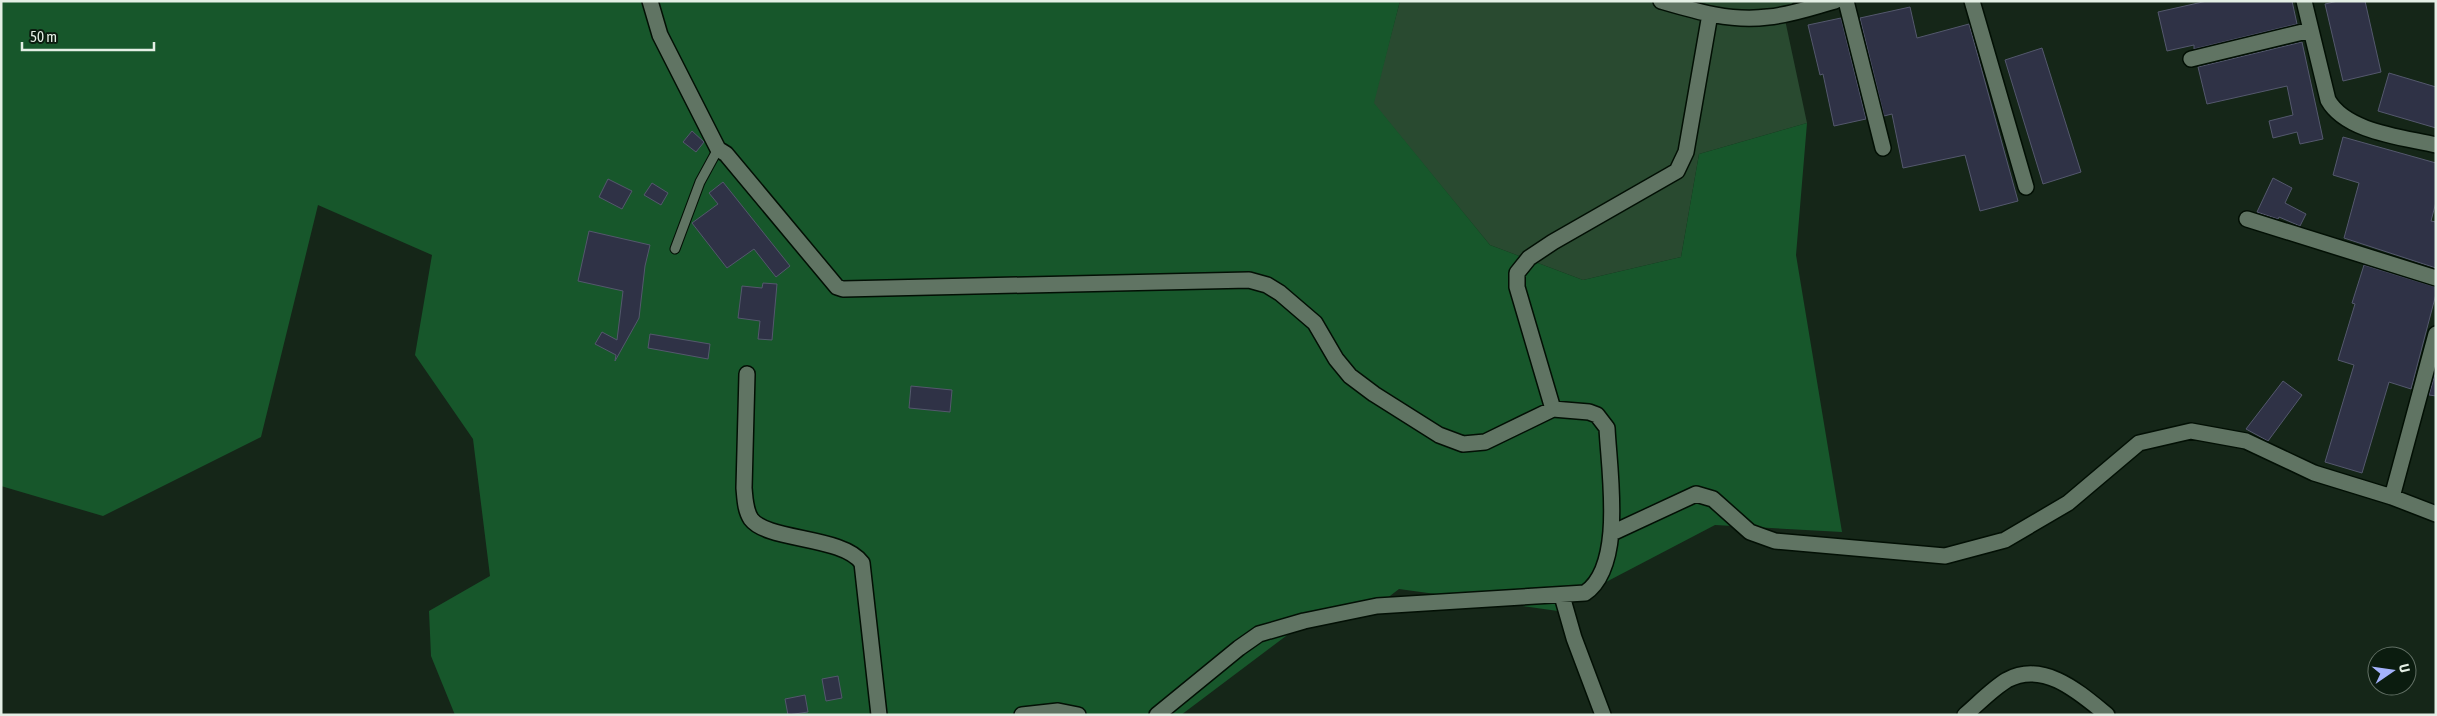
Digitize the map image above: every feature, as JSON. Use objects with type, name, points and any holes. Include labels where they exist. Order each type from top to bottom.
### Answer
[{"type":"street","points":[[650,1],[660,35],[718,149],[726,154],[837,287],[843,289],[1249,280],[1267,285],[1280,293],[1315,324],[1336,359],[1350,376],[1374,394],[1439,435],[1463,444],[1484,442],[1553,409],[1589,412],[1597,415],[1607,428],[1612,533],[1607,560],[1596,586],[1585,593],[1562,596],[1377,606],[1304,621],[1259,634],[1157,715]]},
{"type":"street","points":[[1661,1],[1710,14],[1746,18],[1767,18],[1836,1]]},
{"type":"street","points":[[1846,1],[1883,148]]},
{"type":"street","points":[[1972,1],[2026,187]]},
{"type":"street","points":[[2304,1],[2328,100],[2334,111],[2356,125],[2436,145]]},
{"type":"street","points":[[1553,409],[1517,287],[1517,273],[1529,258],[1553,242],[1674,175],[1680,167],[1686,152],[1710,14]]},
{"type":"street","points":[[2191,59],[2311,30]]},
{"type":"street","points":[[2247,220],[2436,278]]},
{"type":"street","points":[[2392,497],[2436,334]]},
{"type":"street","points":[[747,374],[744,488],[751,520],[766,529],[837,547],[856,555],[862,563],[879,715]]},
{"type":"street","points":[[1612,533],[1696,494],[1713,499],[1750,532],[1775,541],[1945,556],[2005,540],[2068,503],[2139,443],[2191,431],[2246,442],[2314,472],[2392,497],[2436,514]]},
{"type":"street","points":[[1562,596],[1574,638],[1603,715]]},
{"type":"street","points":[[1965,715],[2007,680],[2029,674],[2054,678],[2080,693],[2107,715]]},
{"type":"street","points":[[1022,715],[1058,711],[1078,715]]},
{"type":"lane","points":[[674,250],[700,182],[718,149]]},
{"type":"green space","points":[[1,1],[1400,1],[1374,103],[1490,245],[1583,280],[1681,257],[1699,154],[1807,123],[1796,255],[1842,532],[1715,525],[1585,593],[1558,611],[1399,589],[1377,606],[1294,630],[1181,715],[455,715],[431,656],[429,611],[490,576],[473,439],[415,355],[432,255],[318,205],[261,437],[103,516],[1,486]]},
{"type":"green space","points":[[1400,1],[1794,1],[1784,15],[1807,123],[1699,154],[1681,257],[1583,280],[1490,245],[1373,103]]},
{"type":"building","points":[[2207,1],[2292,1],[2297,24],[2194,49],[2194,45],[2167,51],[2158,12]]},
{"type":"building","points":[[2338,1],[2365,1],[2381,72],[2343,81],[2325,4]]},
{"type":"building","points":[[1910,7],[1917,38],[1969,24],[2018,201],[1980,211],[1965,155],[1903,168],[1892,114],[1884,116],[1860,18]]},
{"type":"building","points":[[1841,18],[1866,119],[1834,126],[1823,74],[1820,75],[1808,25]]},
{"type":"building","points":[[2302,42],[2323,139],[2300,144],[2297,132],[2273,138],[2269,121],[2293,115],[2287,86],[2207,104],[2198,67]]},
{"type":"building","points":[[2042,48],[2081,172],[2043,184],[2005,60]]},
{"type":"building","points":[[2389,73],[2436,87],[2436,128],[2378,111]]},
{"type":"building","points":[[692,131],[704,142],[696,152],[683,142]]},
{"type":"building","points":[[2343,137],[2436,163],[2436,202],[2431,221],[2436,222],[2436,268],[2344,238],[2359,183],[2333,175]]},
{"type":"building","points":[[2273,178],[2292,188],[2285,203],[2306,214],[2300,226],[2279,217],[2278,219],[2257,212]]},
{"type":"building","points":[[608,179],[632,191],[622,209],[599,197]]},
{"type":"building","points":[[723,182],[790,266],[776,277],[754,249],[727,268],[692,223],[718,204],[709,193]]},
{"type":"building","points":[[652,183],[668,193],[661,205],[644,195]]},
{"type":"building","points":[[589,231],[650,245],[645,266],[639,318],[615,361],[616,355],[595,344],[602,332],[617,340],[623,291],[578,281]]},
{"type":"building","points":[[2364,265],[2436,287],[2436,294],[2411,389],[2389,382],[2362,473],[2325,462],[2354,365],[2338,360],[2355,304],[2352,303]]},
{"type":"building","points":[[763,283],[777,284],[772,340],[758,339],[760,321],[738,318],[742,286],[762,288]]},
{"type":"building","points":[[650,334],[710,344],[708,359],[648,348]]},
{"type":"building","points":[[2436,371],[2436,396],[2429,395]]},
{"type":"building","points":[[2283,381],[2302,395],[2268,441],[2246,429]]},
{"type":"building","points":[[911,386],[952,390],[950,412],[909,408]]},
{"type":"building","points":[[838,676],[842,698],[826,701],[822,679]]},
{"type":"building","points":[[805,695],[808,712],[788,715],[785,699]]}]
